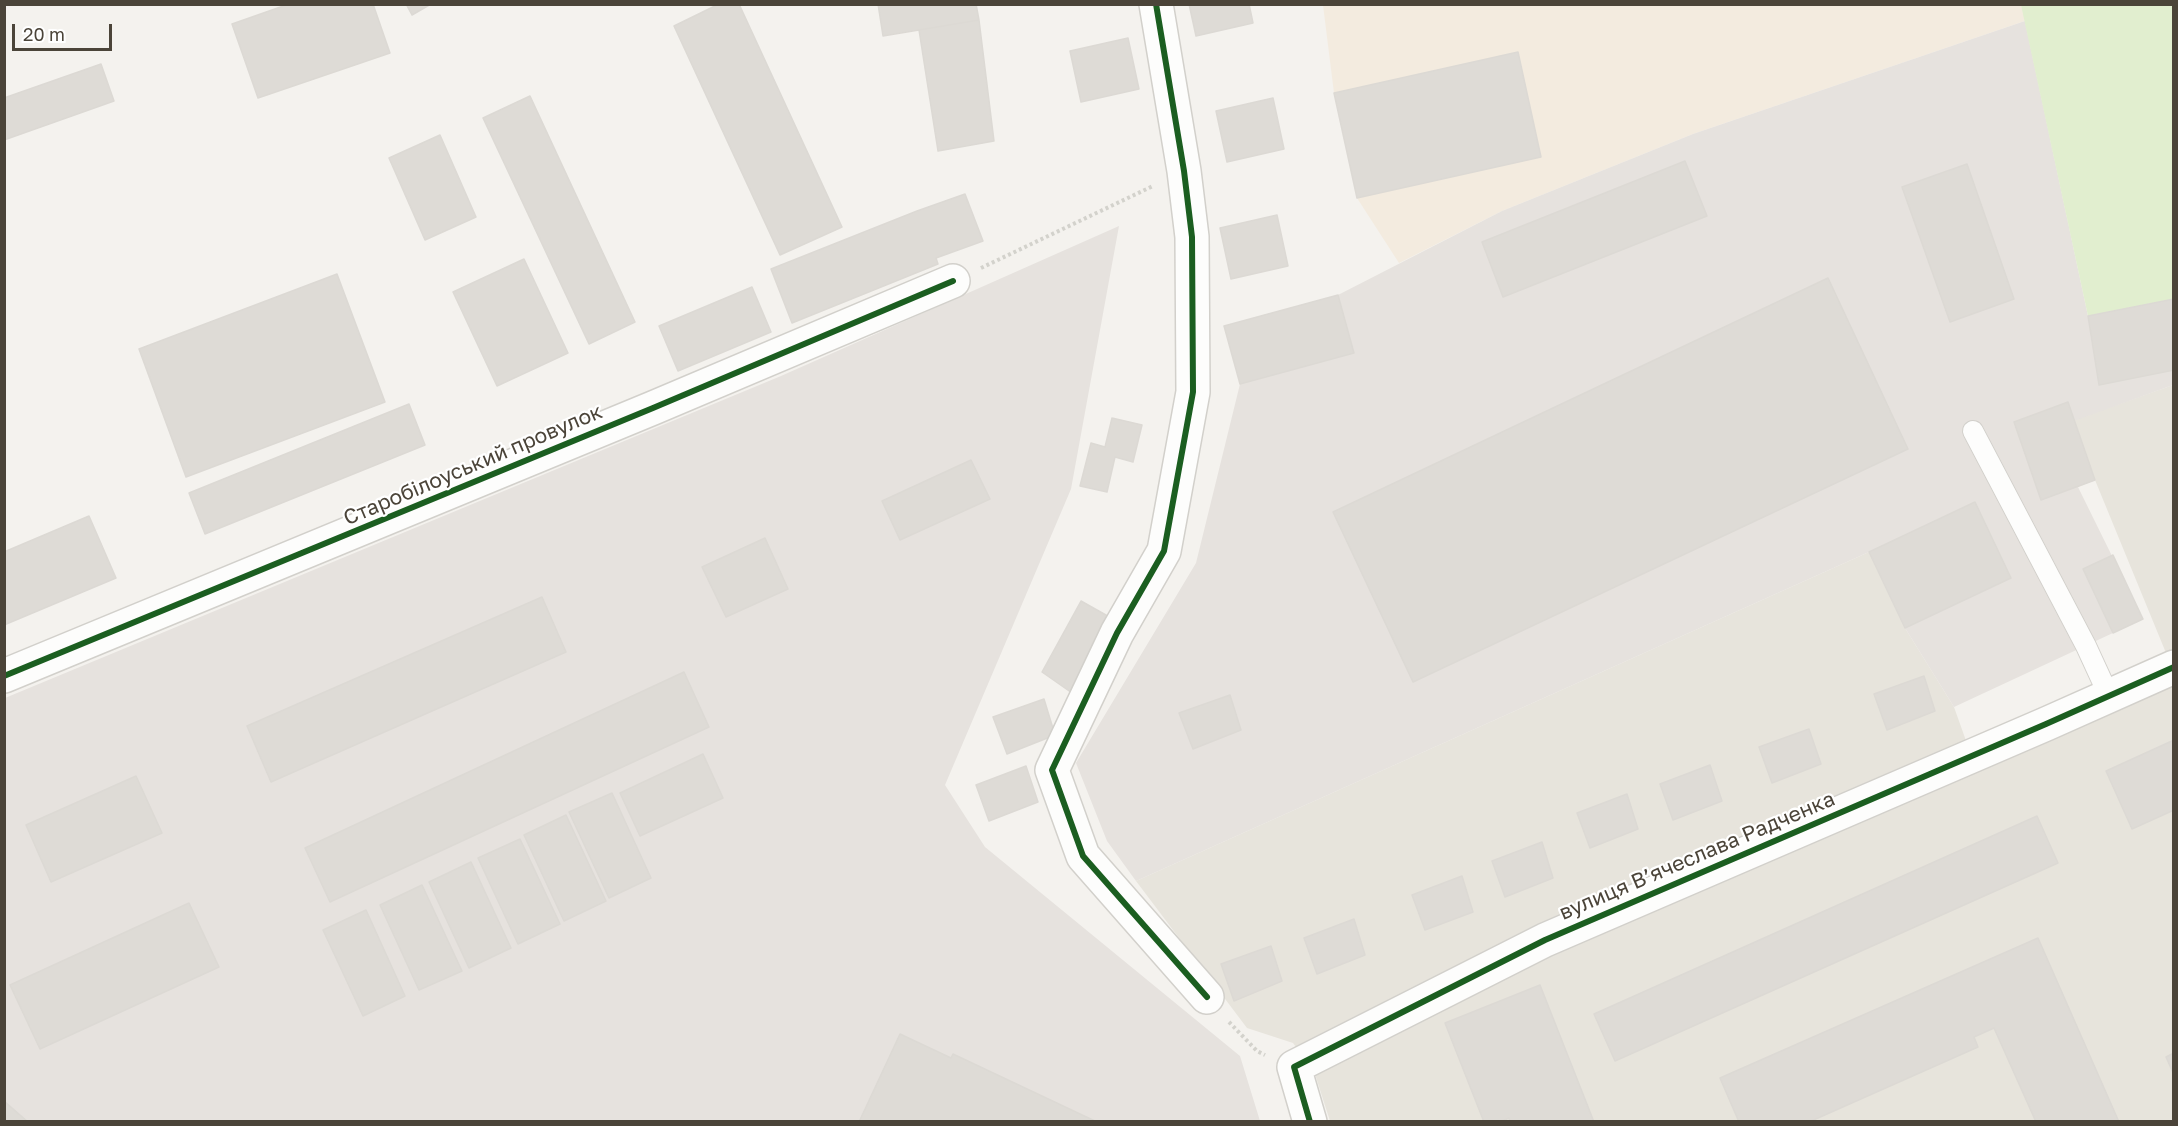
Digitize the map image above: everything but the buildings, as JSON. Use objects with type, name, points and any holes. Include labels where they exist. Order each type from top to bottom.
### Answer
[{"type":"street","points":[[1156,4],[1184,171],[1192,237],[1193,392],[1164,551],[1117,633],[1052,770],[1083,856],[1207,997]]},
{"type":"street","name":"Старобілоуський провулок","points":[[4,676],[588,435],[953,281]]},
{"type":"street","name":"вулиця Вʼячеслава Радченка","points":[[1294,1067],[1545,940],[2174,667]]},
{"type":"street","points":[[1294,1067],[1310,1122]]},
{"type":"lane","points":[[1973,431],[2086,646],[2109,696]]},
{"type":"path","points":[[953,281],[1184,171]]},
{"type":"path","points":[[1207,997],[1257,1052],[1294,1067]]},
{"type":"shaded area","points":[[2021,4],[2025,21],[1693,134],[1502,211],[1399,263],[1357,198],[1334,93],[1323,5]]},
{"type":"shaded area","points":[[2025,21],[2088,316],[2173,299],[2173,385],[2074,421],[2095,480],[2078,487],[2143,619],[1954,707],[1905,628],[1869,552],[1136,881],[1107,841],[1076,763],[1196,563],[1240,384],[1224,326],[1338,295],[1502,211],[1693,134]]},
{"type":"shaded area","points":[[1119,226],[1071,489],[945,785],[985,847],[1240,1056],[1260,1121],[5,1122],[5,698],[781,376]]},
{"type":"shaded area","points":[[2173,385],[2173,670],[2095,480],[2074,420]]},
{"type":"shaded area","points":[[1869,552],[1905,628],[1954,707],[1975,766],[2173,682],[2173,1121],[1330,1121],[1314,1071],[1293,1043],[1247,1028],[1136,881]]},
{"type":"green space","points":[[2021,5],[2173,5],[2173,299],[2088,316]]},
{"type":"cycle path","points":[[1156,4],[1184,171],[1192,237],[1193,392],[1164,551],[1117,633],[1052,770],[1083,856],[1207,997]]},
{"type":"cycle path","points":[[4,676],[653,408],[953,281]]},
{"type":"cycle path","points":[[1310,1122],[1294,1067],[1545,940],[2174,667]]}]
